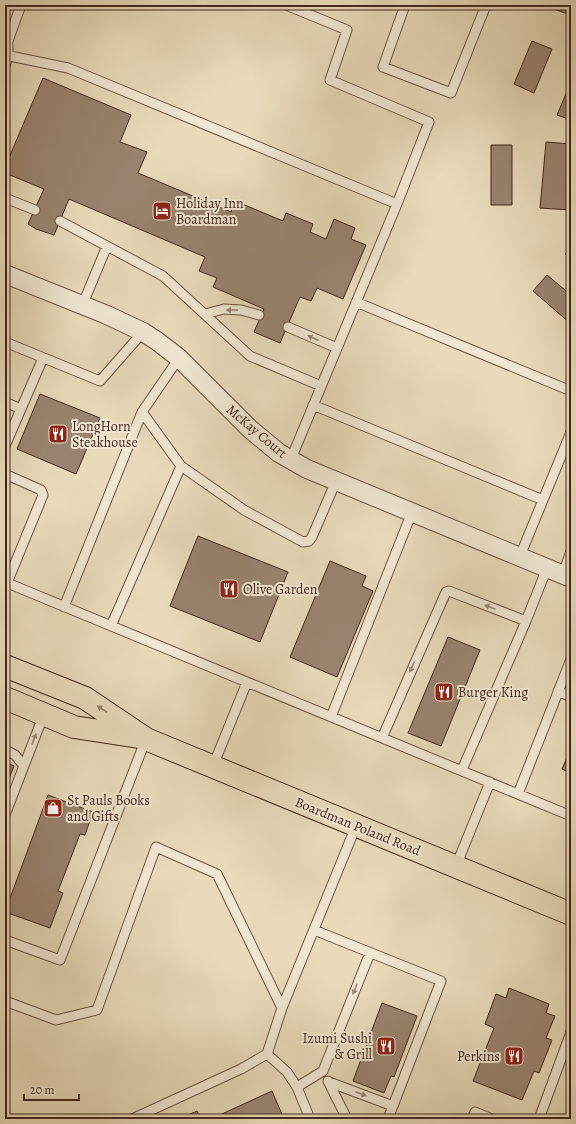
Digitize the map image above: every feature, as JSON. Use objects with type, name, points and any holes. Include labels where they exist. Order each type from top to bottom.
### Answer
[{"type":"main road","name":"Boardman Poland Road","points":[[5,666],[85,698],[146,738],[571,914]]},
{"type":"main road","name":"Boardman Poland Road","points":[[5,698],[74,727],[146,738]]},
{"type":"street","name":"McKay Court","points":[[5,274],[143,332],[157,341],[179,358],[250,428],[279,453],[307,469],[560,573]]},
{"type":"lane","points":[[5,66],[8,41],[22,5]]},
{"type":"lane","points":[[286,5],[347,30],[330,80],[429,122],[397,204],[291,459]]},
{"type":"lane","points":[[405,5],[383,66],[451,93],[486,5]]},
{"type":"lane","points":[[7,56],[68,68],[397,204]]},
{"type":"lane","points":[[5,198],[35,210]]},
{"type":"lane","points":[[60,221],[163,276],[250,356],[321,386]]},
{"type":"lane","points":[[82,306],[107,246]]},
{"type":"lane","points":[[356,302],[571,391]]},
{"type":"lane","points":[[205,314],[224,310],[241,310],[258,315]]},
{"type":"lane","points":[[288,327],[337,348]]},
{"type":"lane","points":[[5,342],[100,381],[143,332]]},
{"type":"lane","points":[[5,446],[43,358]]},
{"type":"lane","points":[[64,606],[142,412],[179,358]]},
{"type":"lane","points":[[5,402],[21,409]]},
{"type":"lane","points":[[313,405],[543,500]]},
{"type":"lane","points":[[142,412],[181,466],[244,510],[303,542],[309,541],[312,537],[336,481]]},
{"type":"lane","points":[[520,556],[571,432]]},
{"type":"lane","points":[[111,626],[181,466]]},
{"type":"lane","points":[[5,474],[41,490],[43,495],[6,583],[571,816]]},
{"type":"lane","points":[[331,717],[412,512]]},
{"type":"lane","points":[[462,770],[526,621],[560,573],[571,551]]},
{"type":"lane","points":[[382,738],[446,592],[449,591],[526,621]]},
{"type":"lane","points":[[518,794],[571,659]]},
{"type":"lane","points":[[212,766],[247,682]]},
{"type":"lane","points":[[558,691],[571,697]]},
{"type":"lane","points":[[5,815],[44,714]]},
{"type":"lane","points":[[5,940],[60,960],[146,738]]},
{"type":"lane","points":[[5,750],[15,755],[24,766]]},
{"type":"lane","points":[[455,867],[490,782]]},
{"type":"lane","points":[[132,1119],[241,1069],[267,1054],[282,1008],[356,826]]},
{"type":"lane","points":[[5,1001],[56,1020],[97,1010],[156,847],[217,874],[282,1008]]},
{"type":"lane","points":[[314,930],[441,981],[388,1119]]},
{"type":"lane","points":[[297,1087],[323,1071],[370,953]]},
{"type":"lane","points":[[539,1119],[571,1032]]},
{"type":"lane","points":[[267,1054],[287,1072],[297,1087],[310,1119]]},
{"type":"lane","points":[[323,1071],[347,1119]]},
{"type":"lane","points":[[329,1082],[393,1106]]},
{"type":"lane","points":[[472,1119],[474,1112],[492,1119]]},
{"type":"building","points":[[548,5],[571,5],[571,7],[568,14],[548,7]]},
{"type":"building","points":[[532,41],[552,49],[534,93],[514,84]]},
{"type":"building","name":"Holiday Inn Boardman","points":[[43,78],[131,115],[120,142],[147,152],[138,173],[231,212],[235,201],[283,221],[286,213],[313,224],[310,232],[326,239],[334,219],[355,228],[351,239],[366,245],[343,299],[317,288],[311,301],[300,297],[280,343],[254,332],[264,309],[213,287],[217,278],[199,271],[205,257],[69,199],[54,235],[36,229],[28,224],[44,189],[5,173],[5,167]]},
{"type":"building","points":[[571,82],[571,120],[557,115]]},
{"type":"building","points":[[546,142],[571,144],[571,210],[540,208]]},
{"type":"building","points":[[491,145],[512,145],[512,205],[491,205]]},
{"type":"building","points":[[571,247],[571,260],[565,254]]},
{"type":"building","points":[[547,275],[571,295],[571,324],[533,291]]},
{"type":"building","name":"LongHorn Steakhouse","points":[[40,394],[100,418],[76,474],[17,449]]},
{"type":"building","name":"Olive Garden","points":[[198,536],[288,572],[260,642],[170,606]]},
{"type":"building","points":[[330,561],[366,576],[362,586],[373,591],[337,677],[290,657]]},
{"type":"building","name":"Burger King","points":[[448,637],[480,650],[441,746],[408,733]]},
{"type":"building","points":[[571,748],[571,773],[562,769]]},
{"type":"building","points":[[5,762],[14,766],[5,789]]},
{"type":"building","points":[[48,795],[93,812],[85,835],[80,834],[58,891],[63,893],[50,928],[5,912]]},
{"type":"building","name":"Perkins","points":[[509,988],[549,1004],[546,1013],[555,1016],[546,1038],[552,1040],[539,1073],[534,1071],[522,1100],[473,1081],[494,1028],[485,1024],[496,994],[506,998]]},
{"type":"building","name":"Izumi Sushi & Grill","points":[[382,1003],[417,1016],[394,1077],[391,1076],[384,1093],[353,1081]]},
{"type":"building","points":[[272,1091],[284,1119],[211,1119]]},
{"type":"building","points":[[197,1111],[201,1119],[179,1119]]},
{"type":"place","name":"Holiday Inn Boardman","points":[[162,211]]},
{"type":"place","name":"LongHorn Steakhouse","points":[[58,434]]},
{"type":"place","name":"Olive Garden","points":[[229,589]]},
{"type":"place","name":"Burger King","points":[[444,692]]},
{"type":"place","name":"St Pauls Books and Gifts","points":[[53,808]]},
{"type":"place","name":"Izumi Sushi & Grill","points":[[386,1046]]},
{"type":"place","name":"Perkins","points":[[514,1056]]}]
